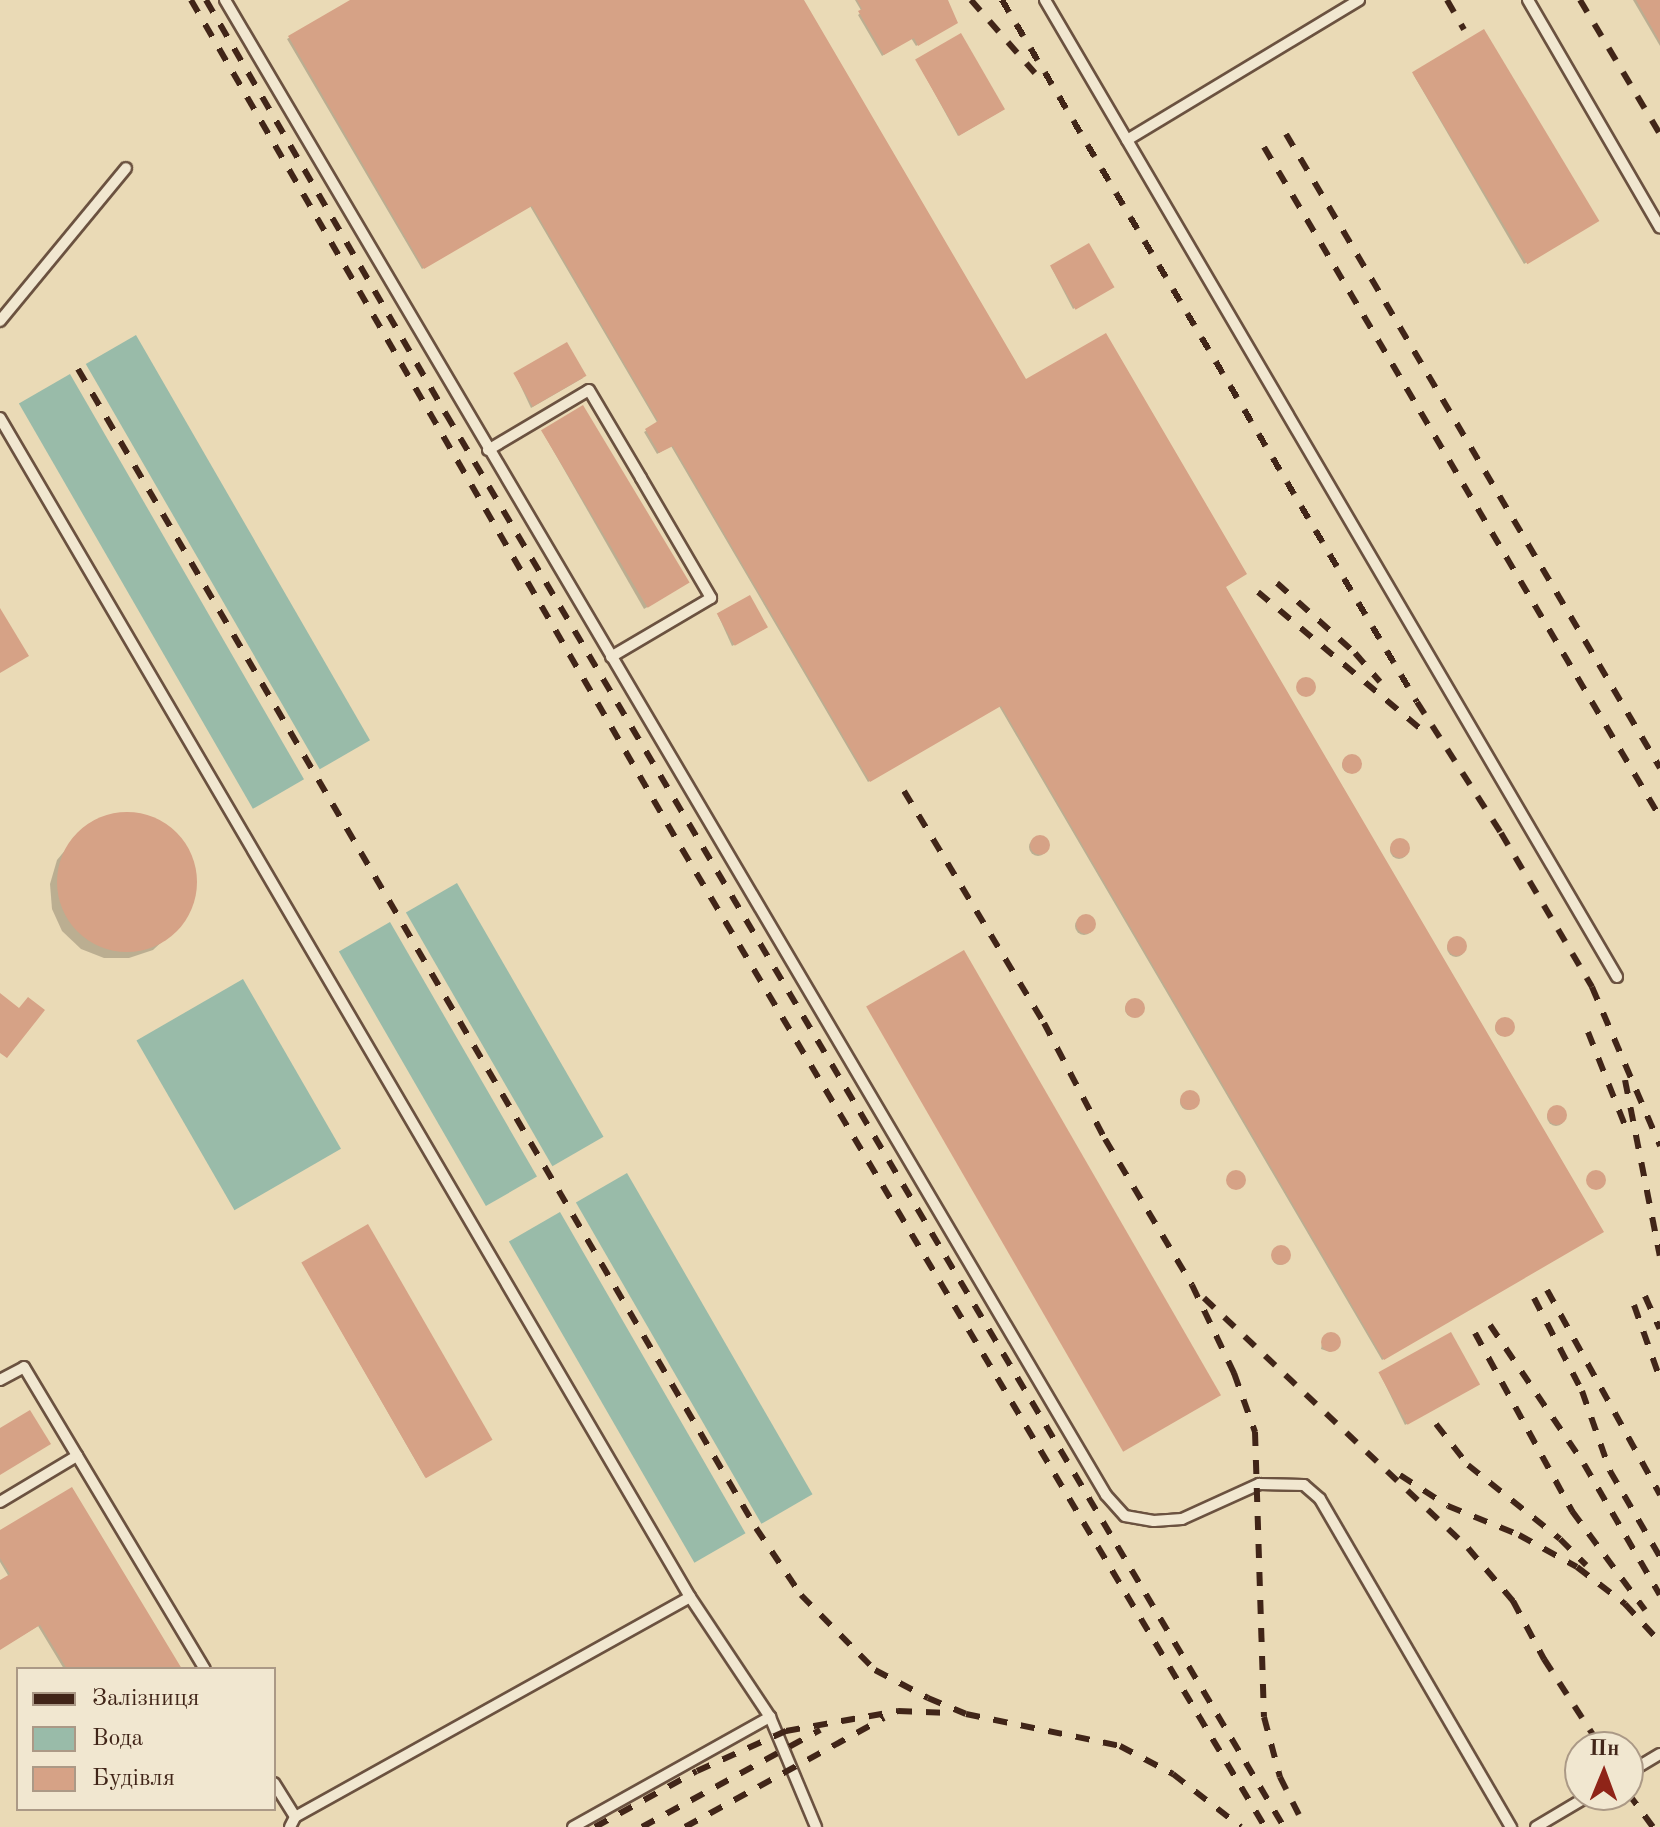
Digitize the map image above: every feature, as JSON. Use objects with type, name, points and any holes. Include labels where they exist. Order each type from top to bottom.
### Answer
[{"type":"lane","points":[[225,0],[1106,1495],[1125,1516],[1154,1521],[1182,1519],[1259,1484],[1304,1485],[1320,1499],[1511,1827]]},
{"type":"lane","points":[[1045,0],[1617,977]]},
{"type":"lane","points":[[1127,140],[1359,0]]},
{"type":"lane","points":[[1528,0],[1660,228]]},
{"type":"lane","points":[[0,321],[126,168]]},
{"type":"lane","points":[[488,450],[589,390],[711,598],[611,657]]},
{"type":"lane","points":[[0,418],[690,1597],[770,1717],[816,1827]]},
{"type":"lane","points":[[0,1380],[24,1367],[204,1667]]},
{"type":"lane","points":[[0,1502],[77,1456]]},
{"type":"lane","points":[[276,1787],[292,1822],[690,1597]]},
{"type":"lane","points":[[573,1827],[770,1717]]},
{"type":"lane","points":[[1536,1827],[1564,1810]]},
{"type":"water","points":[[136,335],[370,740],[320,769],[86,364]]},
{"type":"water","points":[[70,374],[304,779],[253,809],[19,404]]},
{"type":"water","points":[[457,883],[604,1137],[552,1166],[406,912]]},
{"type":"water","points":[[390,922],[537,1177],[486,1206],[339,952]]},
{"type":"water","points":[[243,979],[341,1149],[234,1210],[136,1040]]},
{"type":"water","points":[[627,1173],[813,1494],[761,1524],[576,1202]]},
{"type":"water","points":[[560,1212],[746,1533],[694,1563],[509,1242]]},
{"type":"building","points":[[350,0],[804,0],[1026,379],[1106,333],[1247,574],[1226,587],[1604,1232],[1384,1360],[1001,706],[870,782],[673,446],[659,453],[645,429],[658,421],[532,206],[424,269],[288,36]]},
{"type":"building","points":[[857,0],[948,0],[958,23],[918,46],[914,38],[884,55],[858,11],[862,9]]},
{"type":"building","points":[[1636,0],[1660,0],[1660,42]]},
{"type":"building","points":[[1484,29],[1599,221],[1527,264],[1412,72]]},
{"type":"building","points":[[961,33],[1005,109],[959,136],[915,60]]},
{"type":"building","points":[[1089,243],[1114,287],[1076,310],[1050,266]]},
{"type":"building","points":[[567,342],[586,376],[533,407],[513,373]]},
{"type":"building","points":[[583,405],[690,582],[648,608],[541,430]]},
{"type":"building","points":[[750,595],[768,627],[735,646],[717,613]]},
{"type":"building","points":[[0,608],[29,656],[0,673]]},
{"type":"building","points":[[1306,677],[1313,680],[1316,687],[1313,694],[1306,697],[1299,694],[1296,687],[1299,680]]},
{"type":"building","points":[[1352,754],[1359,757],[1362,764],[1359,771],[1352,774],[1345,771],[1342,764],[1345,757]]},
{"type":"building","points":[[127,812],[154,818],[176,833],[191,855],[197,882],[191,909],[176,931],[154,946],[127,952],[100,946],[78,931],[63,909],[57,882],[63,855],[78,833],[100,818]]},
{"type":"building","points":[[1040,835],[1047,838],[1050,845],[1047,852],[1040,855],[1033,852],[1030,845],[1033,838]]},
{"type":"building","points":[[1400,838],[1407,841],[1410,848],[1407,855],[1400,858],[1393,855],[1390,848],[1393,841]]},
{"type":"building","points":[[1086,914],[1093,917],[1096,924],[1093,931],[1086,934],[1079,931],[1076,924],[1079,917]]},
{"type":"building","points":[[1453,936],[1461,936],[1467,946],[1461,956],[1453,956],[1447,950],[1447,942]]},
{"type":"building","points":[[964,950],[1221,1395],[1123,1452],[866,1006]]},
{"type":"building","points":[[0,993],[19,1008],[28,997],[45,1010],[7,1058],[0,1053]]},
{"type":"building","points":[[1135,998],[1142,1001],[1145,1008],[1142,1015],[1135,1018],[1128,1015],[1125,1008],[1128,1001]]},
{"type":"building","points":[[1505,1017],[1512,1020],[1515,1027],[1512,1034],[1505,1037],[1498,1034],[1495,1027],[1498,1020]]},
{"type":"building","points":[[1190,1090],[1197,1093],[1200,1100],[1197,1107],[1190,1110],[1183,1107],[1180,1100],[1183,1093]]},
{"type":"building","points":[[1557,1105],[1564,1108],[1567,1115],[1564,1122],[1557,1125],[1550,1122],[1547,1115],[1550,1108]]},
{"type":"building","points":[[1232,1170],[1240,1170],[1246,1180],[1240,1190],[1232,1190],[1226,1184],[1226,1176]]},
{"type":"building","points":[[1596,1170],[1603,1173],[1606,1180],[1603,1187],[1596,1190],[1589,1187],[1586,1180],[1589,1173]]},
{"type":"building","points":[[368,1224],[492,1440],[426,1478],[301,1262]]},
{"type":"building","points":[[1281,1245],[1288,1248],[1291,1255],[1288,1262],[1281,1265],[1274,1262],[1271,1255],[1274,1248]]},
{"type":"building","points":[[1331,1332],[1338,1335],[1341,1342],[1338,1349],[1331,1352],[1324,1349],[1321,1342],[1324,1335]]},
{"type":"building","points":[[1451,1332],[1480,1384],[1407,1425],[1378,1372]]},
{"type":"building","points":[[30,1410],[51,1444],[0,1475],[0,1428]]},
{"type":"building","points":[[72,1487],[181,1667],[66,1667],[40,1625],[0,1650],[0,1580],[10,1574],[0,1558],[0,1530]]},
{"type":"railway","points":[[191,0],[682,849],[1265,1827]]},
{"type":"railway","points":[[206,0],[446,414],[1284,1827]]},
{"type":"railway","points":[[971,0],[1035,73]]},
{"type":"railway","points":[[1002,0],[1417,702],[1501,833],[1592,987],[1660,1146]]},
{"type":"railway","points":[[1447,0],[1464,30]]},
{"type":"railway","points":[[1580,0],[1660,134]]},
{"type":"railway","points":[[1286,134],[1660,768]]},
{"type":"railway","points":[[1264,147],[1660,817]]},
{"type":"railway","points":[[78,369],[756,1528],[801,1595],[875,1670],[928,1698],[966,1714],[1120,1746],[1173,1774],[1241,1827]]},
{"type":"railway","points":[[1277,583],[1355,653],[1380,682]]},
{"type":"railway","points":[[1258,592],[1428,735]]},
{"type":"railway","points":[[904,791],[1044,1023],[1105,1139],[1192,1285],[1234,1373],[1255,1432],[1264,1717],[1280,1777],[1305,1827]]},
{"type":"railway","points":[[1588,1032],[1626,1128]]},
{"type":"railway","points":[[1625,1080],[1660,1256]]},
{"type":"railway","points":[[1547,1290],[1660,1495]]},
{"type":"railway","points":[[1645,1296],[1660,1329]]},
{"type":"railway","points":[[1204,1298],[1468,1548],[1513,1601],[1544,1659],[1591,1731]]},
{"type":"railway","points":[[1534,1298],[1582,1391],[1610,1471],[1660,1557]]},
{"type":"railway","points":[[1634,1305],[1660,1379]]},
{"type":"railway","points":[[1490,1325],[1584,1464],[1660,1595]]},
{"type":"railway","points":[[1475,1333],[1572,1511],[1645,1610]]},
{"type":"railway","points":[[1436,1424],[1468,1465],[1560,1539],[1586,1565]]},
{"type":"railway","points":[[1400,1475],[1448,1506],[1519,1535],[1577,1567],[1625,1604],[1660,1642]]},
{"type":"railway","points":[[595,1827],[697,1771],[786,1731],[898,1711],[950,1713]]},
{"type":"railway","points":[[685,1827],[884,1718]]},
{"type":"railway","points":[[642,1827],[820,1730]]},
{"type":"railway","points":[[1641,1811],[1653,1827]]}]
